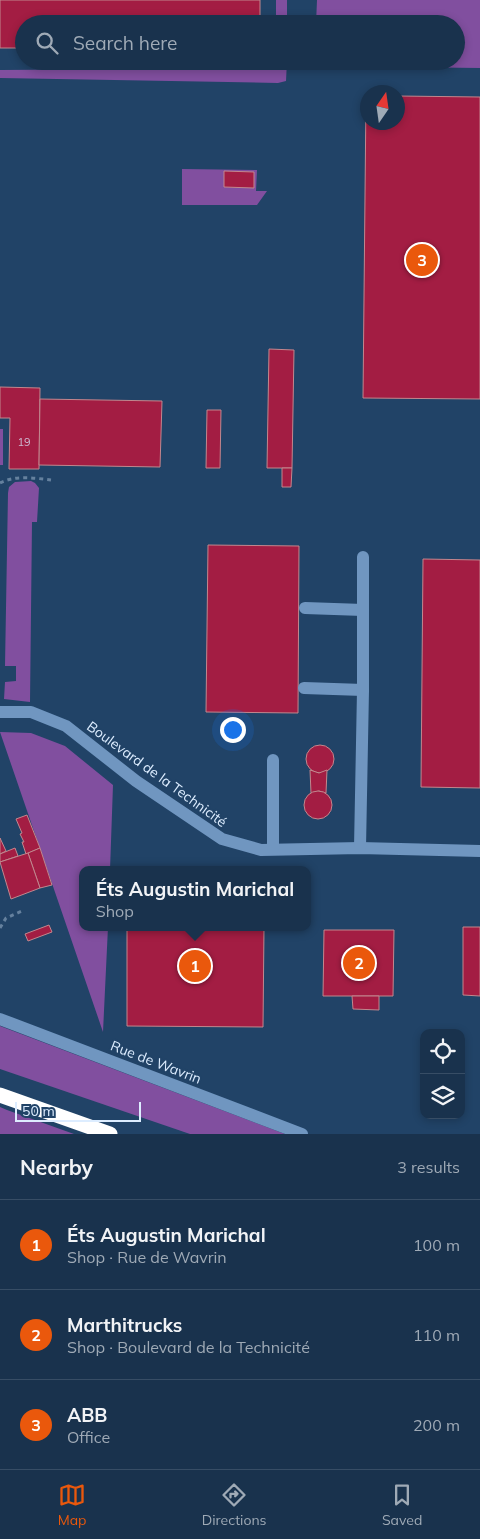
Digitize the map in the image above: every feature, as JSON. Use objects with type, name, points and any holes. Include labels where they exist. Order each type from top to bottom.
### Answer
[{"type":"highway","points":[[0,1095],[110,1134]]},
{"type":"street","points":[[360,848],[363,557]]},
{"type":"street","points":[[305,608],[363,610]]},
{"type":"street","points":[[304,688],[363,690]]},
{"type":"street","name":"Boulevard de la Technicité","points":[[0,712],[31,712],[66,726],[136,780],[222,839],[267,849],[360,848],[480,851]]},
{"type":"street","points":[[267,849],[273,760]]},
{"type":"street","name":"Rue de Wavrin","points":[[0,1018],[302,1134]]},
{"type":"path","points":[[0,483],[8,479],[21,478],[51,480]]},
{"type":"path","points":[[0,928],[6,918],[22,910]]},
{"type":"shaded area","points":[[276,0],[287,0],[287,15],[276,15]]},
{"type":"shaded area","points":[[317,0],[480,0],[480,68],[465,68],[465,15],[316,15]]},
{"type":"shaded area","points":[[0,70],[287,70],[286,81],[278,83],[0,78]]},
{"type":"shaded area","points":[[182,169],[257,170],[256,191],[267,191],[257,205],[182,205]]},
{"type":"shaded area","points":[[0,429],[3,429],[3,465],[0,465]]},
{"type":"shaded area","points":[[31,481],[39,488],[37,522],[32,522],[30,702],[4,699],[5,682],[16,681],[16,666],[5,666],[8,493],[9,487],[15,482]]},
{"type":"shaded area","points":[[0,732],[31,733],[65,746],[113,785],[110,866],[79,866],[79,931],[108,931],[103,1032]]},
{"type":"shaded area","points":[[0,1026],[285,1134],[190,1134],[0,1069]]},
{"type":"shaded area","points":[[0,1107],[7,1110],[74,1134],[0,1134]]},
{"type":"building","points":[[0,0],[260,0],[260,15],[15,15],[15,48],[0,48]]},
{"type":"building","points":[[405,96],[480,97],[480,399],[363,398],[366,130],[405,130]]},
{"type":"building","points":[[224,171],[254,172],[254,188],[224,187]]},
{"type":"building","points":[[269,349],[294,350],[292,468],[267,468]]},
{"type":"building","points":[[0,387],[40,388],[39,469],[9,469],[10,418],[0,418]]},
{"type":"building","points":[[40,399],[162,401],[160,467],[39,465]]},
{"type":"building","points":[[207,410],[221,410],[220,468],[206,468]]},
{"type":"building","points":[[282,468],[292,468],[291,487],[282,487]]},
{"type":"building","points":[[208,545],[299,546],[298,713],[206,712]]},
{"type":"building","points":[[423,559],[480,560],[480,788],[421,787]]},
{"type":"building","points":[[320,745],[330,749],[334,759],[330,769],[320,773],[310,769],[306,759],[310,749]]},
{"type":"building","points":[[310,770],[319,773],[327,770],[326,793],[319,791],[311,793]]},
{"type":"building","points":[[318,791],[328,795],[332,805],[328,815],[318,819],[308,815],[304,805],[308,795]]},
{"type":"building","points":[[27,815],[40,848],[26,854],[22,842],[24,842],[20,834],[22,833],[16,819]]},
{"type":"building","points":[[0,838],[6,851],[0,854]]},
{"type":"building","points":[[15,848],[18,856],[0,862],[0,854]]},
{"type":"building","points":[[40,848],[52,885],[40,888],[28,853]]},
{"type":"building","points":[[28,853],[40,888],[11,899],[0,862]]},
{"type":"building","points":[[49,925],[52,932],[28,941],[25,934]]},
{"type":"building","points":[[463,927],[480,927],[480,996],[463,995]]},
{"type":"building","points":[[324,930],[394,930],[393,996],[323,996]]},
{"type":"building","points":[[127,931],[264,931],[263,1027],[127,1026]]},
{"type":"building","points":[[352,996],[379,996],[379,1010],[353,1009]]},
{"type":"place","name":"ABB","points":[[422,260]]},
{"type":"place","name":"Marthitrucks","points":[[359,963]]},
{"type":"place","name":"Éts Augustin Marichal","points":[[195,966]]}]
